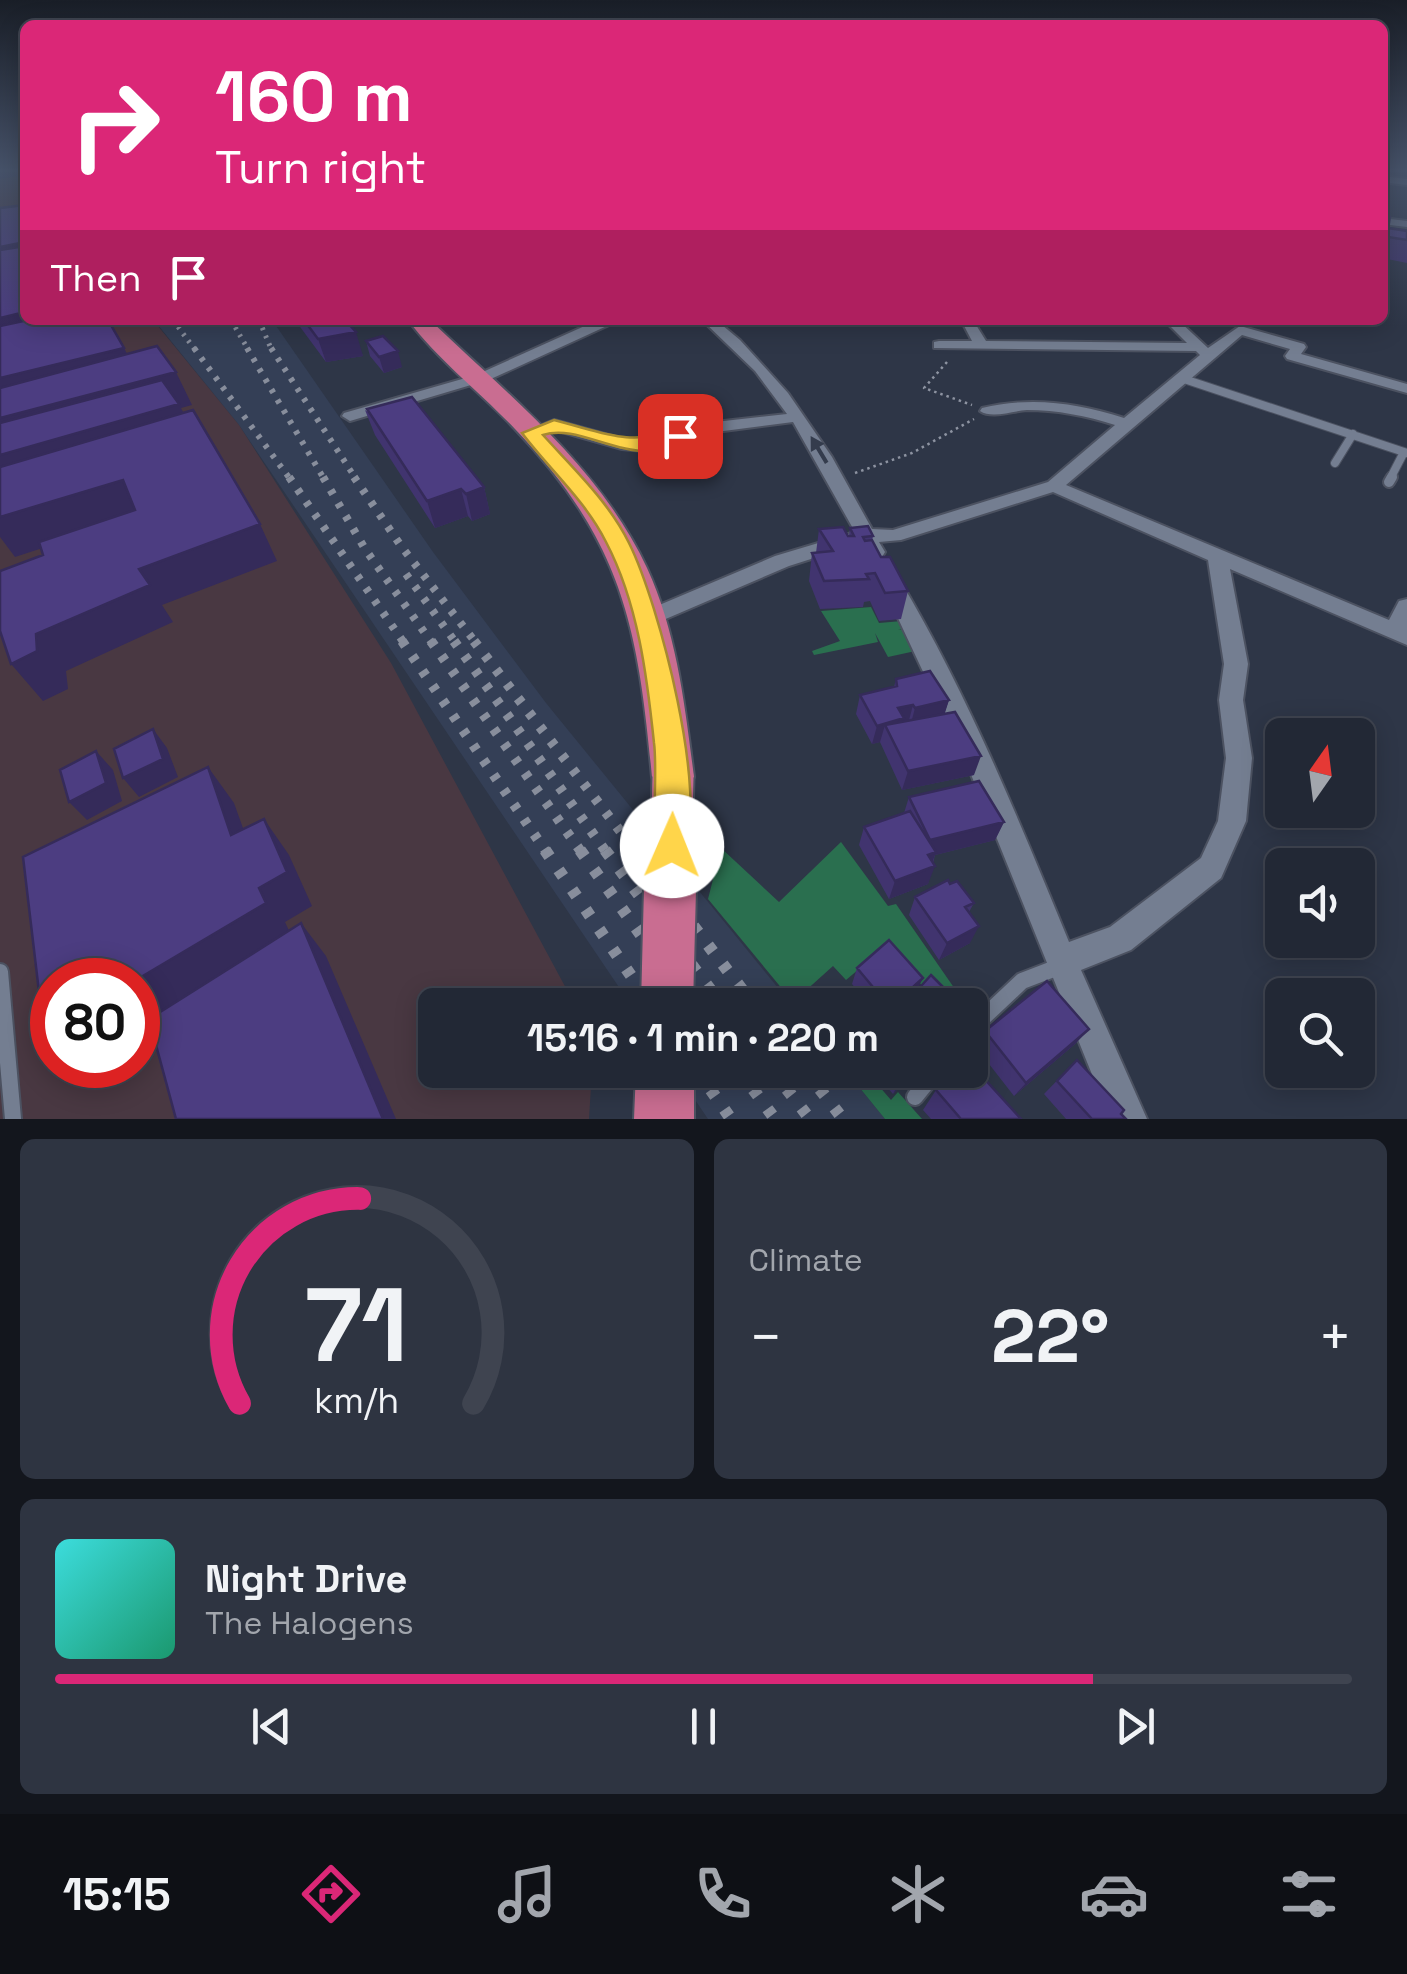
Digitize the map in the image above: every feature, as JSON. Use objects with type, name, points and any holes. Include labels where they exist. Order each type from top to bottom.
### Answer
[{"type":"highway","points":[[423,325],[581,488],[618,542],[646,619],[660,678],[673,777],[667,988]]},
{"type":"highway","points":[[664,1119],[665,1088]]},
{"type":"street","points":[[350,416],[476,379],[600,325]]},
{"type":"street","points":[[715,325],[728,334],[799,417],[923,640],[1011,837],[1129,1119]]},
{"type":"street","points":[[970,325],[982,346]]},
{"type":"street","points":[[1175,325],[1204,351]]},
{"type":"street","points":[[646,619],[782,560],[866,535],[894,536],[1054,486],[1181,378],[1204,351],[1240,330],[1300,347],[1292,356],[1407,389]]},
{"type":"street","points":[[939,345],[1204,351]]},
{"type":"street","points":[[988,412],[1012,405],[1091,411],[1126,424]]},
{"type":"street","points":[[531,433],[554,425],[622,444],[644,446],[715,427],[799,417]]},
{"type":"street","points":[[1054,486],[1400,635],[1407,606]]},
{"type":"street","points":[[1062,963],[1120,939],[1212,868],[1232,821],[1239,758],[1232,700],[1236,664],[1218,557]]},
{"type":"lane","points":[[1181,378],[1406,453],[1389,482]]},
{"type":"lane","points":[[1335,463],[1353,434]]},
{"type":"lane","points":[[988,1013],[1022,981],[1062,963]]},
{"type":"lane","points":[[0,972],[13,1119]]},
{"type":"lane","points":[[916,1096],[922,1088]]},
{"type":"path","points":[[956,345],[955,352],[924,388],[988,412]]},
{"type":"path","points":[[836,478],[912,453],[988,412]]},
{"type":"shaded area","points":[[0,222],[20,222],[20,325],[157,325],[239,425],[391,663],[566,988],[418,988],[418,1088],[591,1088],[589,1119],[0,1119]]},
{"type":"shaded area","points":[[158,325],[275,325],[433,552],[546,703],[778,988],[620,988],[239,425]]},
{"type":"shaded area","points":[[687,1088],[860,1088],[885,1119],[708,1119]]},
{"type":"green space","points":[[871,607],[879,623],[902,621],[906,628],[898,630],[909,629],[920,650],[888,657],[875,633],[878,642],[814,655],[812,651],[840,641],[821,611]]},
{"type":"green space","points":[[841,842],[888,906],[896,904],[954,988],[925,988],[884,948],[846,980],[833,966],[809,988],[781,988],[708,899],[721,848],[779,902]]},
{"type":"green space","points":[[860,1088],[881,1088],[891,1100],[898,1092],[922,1119],[885,1119]]},
{"type":"building","points":[[0,222],[20,222],[20,243],[0,247]]},
{"type":"building","points":[[1388,228],[1407,231],[1407,240],[1388,237]]},
{"type":"building","points":[[20,247],[20,313],[0,318],[0,250]]},
{"type":"building","points":[[20,322],[20,325],[111,325],[124,348],[0,378],[0,326]]},
{"type":"building","points":[[308,325],[350,325],[356,332],[318,339]]},
{"type":"building","points":[[383,336],[398,351],[379,357],[366,341]]},
{"type":"building","points":[[157,346],[176,372],[0,418],[0,388]]},
{"type":"building","points":[[162,380],[179,404],[0,455],[0,423]]},
{"type":"building","points":[[412,397],[484,487],[466,494],[461,489],[427,501],[367,409]]},
{"type":"building","points":[[193,410],[260,524],[139,569],[150,585],[36,634],[37,651],[11,664],[0,631],[0,571],[43,555],[39,542],[135,510],[123,480],[0,517],[0,467]]},
{"type":"building","points":[[868,526],[873,536],[863,537],[865,541],[872,540],[881,557],[890,557],[908,591],[885,593],[875,573],[866,574],[869,579],[824,581],[812,553],[833,551],[819,529],[843,527],[848,536],[854,536],[850,528]]},
{"type":"building","points":[[930,671],[949,700],[898,708],[904,718],[877,726],[860,695],[897,686],[896,679]]},
{"type":"building","points":[[955,712],[981,756],[908,771],[885,725]]},
{"type":"building","points":[[153,729],[163,759],[123,778],[114,749]]},
{"type":"building","points":[[96,751],[106,783],[69,802],[60,770]]},
{"type":"building","points":[[208,767],[231,835],[264,819],[287,872],[259,888],[266,903],[160,966],[160,958],[35,958],[23,857]]},
{"type":"building","points":[[979,781],[1004,822],[930,840],[909,797]]},
{"type":"building","points":[[910,811],[936,852],[928,855],[935,866],[895,881],[864,827]]},
{"type":"building","points":[[948,880],[950,884],[957,881],[974,903],[965,907],[979,926],[947,943],[915,897]]},
{"type":"building","points":[[301,923],[383,1119],[176,1119],[160,1060],[160,1012]]},
{"type":"building","points":[[889,940],[923,978],[912,988],[874,988],[857,968]]},
{"type":"building","points":[[931,975],[944,988],[919,988]]},
{"type":"building","points":[[1047,981],[1089,1029],[1026,1083],[988,1035],[988,1029]]},
{"type":"building","points":[[1077,1060],[1124,1110],[1121,1114],[1126,1119],[1092,1119],[1057,1081]]},
{"type":"building","points":[[988,1083],[1021,1119],[961,1119],[936,1090],[988,1088]]},
{"type":"railway","points":[[177,325],[196,351]]},
{"type":"railway","points":[[234,325],[249,351]]},
{"type":"railway","points":[[261,325],[272,351]]},
{"type":"railway","points":[[194,348],[290,479]]},
{"type":"railway","points":[[247,348],[324,479]]},
{"type":"railway","points":[[271,348],[356,479]]},
{"type":"railway","points":[[289,477],[404,643]]},
{"type":"railway","points":[[323,477],[365,549],[432,643]]},
{"type":"railway","points":[[354,477],[476,643]]},
{"type":"railway","points":[[406,574],[456,643]]},
{"type":"railway","points":[[402,641],[547,853]]},
{"type":"railway","points":[[431,641],[582,853]]},
{"type":"railway","points":[[454,641],[607,853]]},
{"type":"railway","points":[[474,641],[637,853]]},
{"type":"railway","points":[[545,850],[639,988]]},
{"type":"railway","points":[[580,850],[679,988]]},
{"type":"railway","points":[[605,850],[709,988]]},
{"type":"railway","points":[[635,850],[741,988]]},
{"type":"railway","points":[[709,1088],[731,1119]]},
{"type":"railway","points":[[752,1088],[775,1119]]},
{"type":"railway","points":[[786,1088],[810,1119]]},
{"type":"railway","points":[[819,1088],[843,1119]]},
{"type":"route","points":[[672,846],[673,777],[660,678],[646,619],[618,542],[581,488],[531,433],[554,425],[622,444],[644,446],[680,436]]}]
